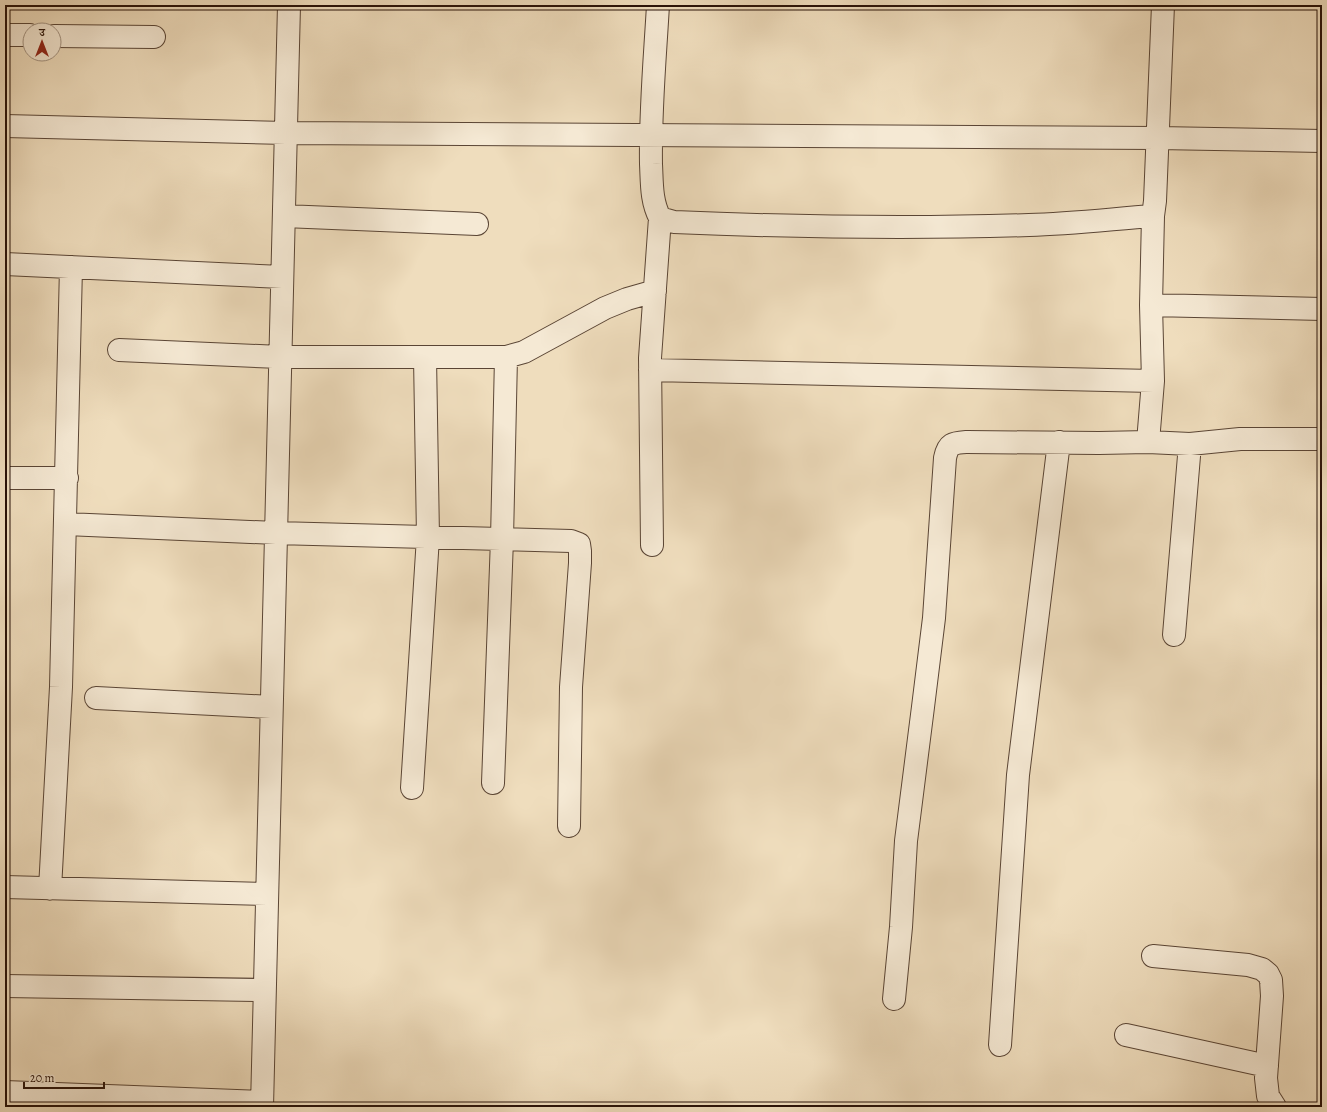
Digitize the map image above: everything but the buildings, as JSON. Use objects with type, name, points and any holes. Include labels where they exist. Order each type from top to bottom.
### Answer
[{"type":"street","points":[[5,1092],[44,1100],[262,1105],[289,5]]},
{"type":"street","points":[[652,545],[650,370],[660,218],[655,208],[652,193],[651,136],[658,5]]},
{"type":"street","points":[[1148,442],[1153,381],[1151,305],[1153,216],[1158,138],[1163,5]]},
{"type":"street","points":[[5,35],[22,35]]},
{"type":"street","points":[[62,36],[154,37]]},
{"type":"street","points":[[5,126],[286,133],[1158,138],[1322,141]]},
{"type":"street","points":[[284,216],[477,224]]},
{"type":"street","points":[[660,218],[674,222],[751,225],[893,227],[1030,225],[1153,216]]},
{"type":"street","points":[[5,264],[282,277]]},
{"type":"street","points":[[50,889],[62,687],[71,267]]},
{"type":"street","points":[[119,350],[280,357],[506,357],[524,352],[605,308],[626,299],[655,291]]},
{"type":"street","points":[[1151,305],[1322,309]]},
{"type":"street","points":[[412,788],[428,537],[425,357]]},
{"type":"street","points":[[493,783],[502,539],[506,357]]},
{"type":"street","points":[[650,370],[1153,381]]},
{"type":"street","points":[[894,999],[901,927],[906,841],[934,618],[945,458],[947,450],[953,443],[967,442],[1148,442],[1190,444],[1240,439],[1322,439]]},
{"type":"street","points":[[1000,1045],[1018,775],[1058,442]]},
{"type":"street","points":[[1174,635],[1190,444]]},
{"type":"street","points":[[5,478],[67,478]]},
{"type":"street","points":[[66,524],[276,533],[571,541],[578,544],[580,551],[571,687],[569,826]]},
{"type":"street","points":[[96,698],[271,707]]},
{"type":"street","points":[[5,887],[267,894]]},
{"type":"street","points":[[1153,956],[1248,965],[1262,969],[1268,974],[1271,980],[1272,996],[1266,1078],[1268,1096],[1276,1107]]},
{"type":"street","points":[[5,986],[264,990]]},
{"type":"street","points":[[1126,1035],[1267,1066]]}]
